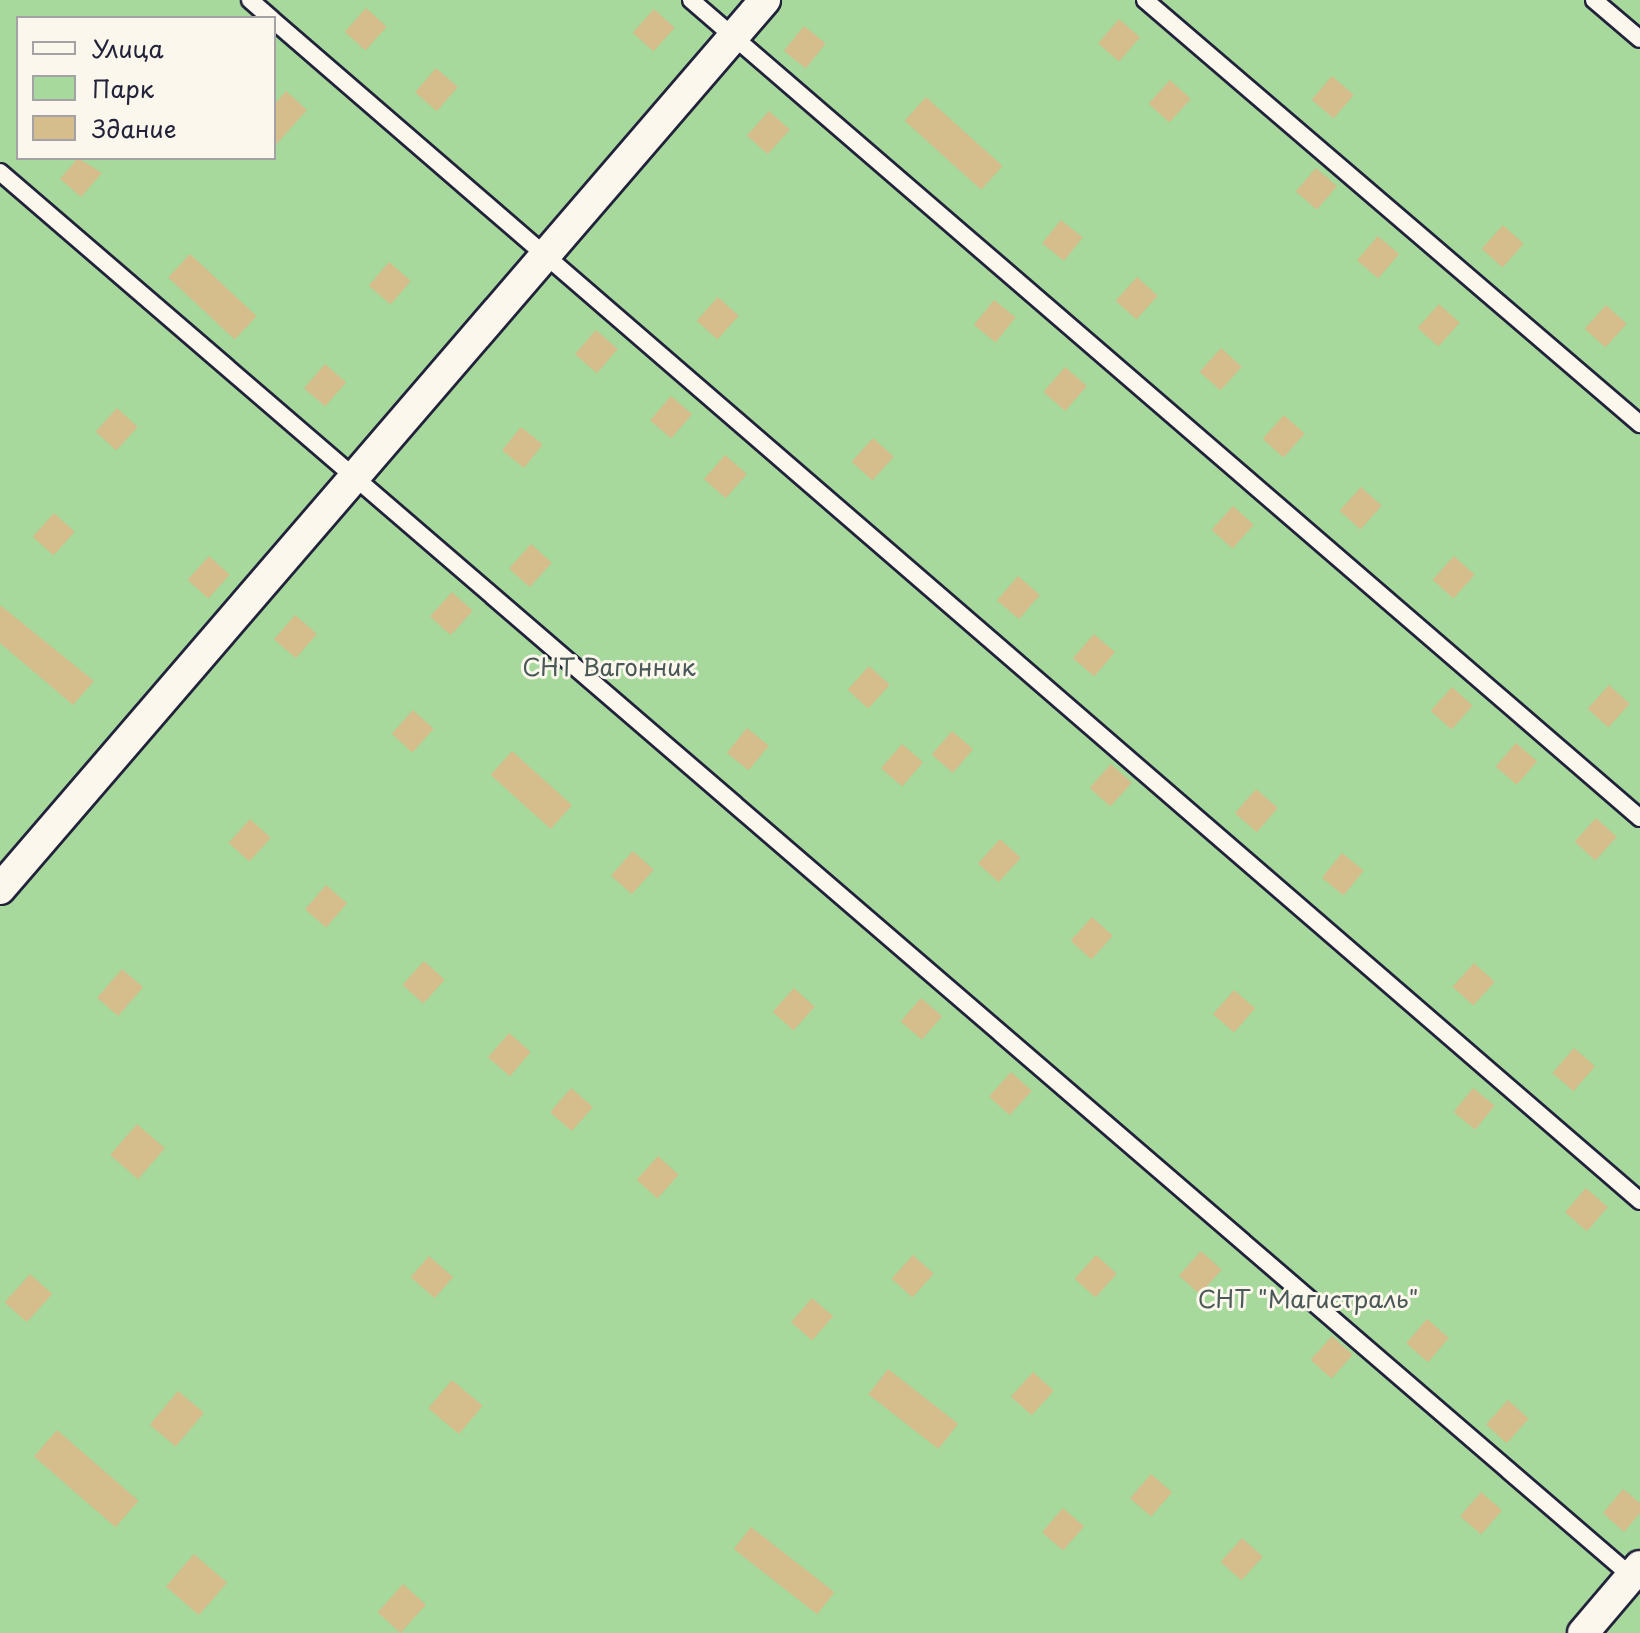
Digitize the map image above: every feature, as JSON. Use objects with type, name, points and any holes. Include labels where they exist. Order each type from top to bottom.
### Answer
[{"type":"street","points":[[0,889],[765,0]]},
{"type":"street","points":[[1583,1633],[1637,1575]]},
{"type":"lane","points":[[250,0],[268,16]]},
{"type":"lane","points":[[691,0],[1640,818]]},
{"type":"lane","points":[[1145,0],[1640,424]]},
{"type":"lane","points":[[1594,0],[1640,39]]},
{"type":"lane","points":[[276,23],[1640,1201]]},
{"type":"lane","points":[[0,172],[1637,1575]]},
{"type":"green space","name":"СНТ Вагонник","points":[[0,0],[1640,0],[1640,1633],[0,1633]]},
{"type":"building","points":[[366,8],[387,27],[365,51],[345,32]]},
{"type":"building","points":[[654,9],[675,28],[653,52],[633,33]]},
{"type":"building","points":[[1119,19],[1140,37],[1119,62],[1098,43]]},
{"type":"building","points":[[804,26],[826,44],[806,68],[784,51]]},
{"type":"building","points":[[436,68],[458,87],[437,111],[415,92]]},
{"type":"building","points":[[1332,76],[1354,95],[1334,118],[1312,99]]},
{"type":"building","points":[[1170,80],[1191,99],[1169,123],[1149,104]]},
{"type":"building","points":[[286,91],[307,110],[276,145],[276,103]]},
{"type":"building","points":[[926,97],[1003,166],[981,190],[905,121]]},
{"type":"building","points":[[769,111],[790,130],[768,154],[747,136]]},
{"type":"building","points":[[76,160],[102,173],[81,197],[60,179]]},
{"type":"building","points":[[1316,168],[1337,186],[1317,210],[1296,191]]},
{"type":"building","points":[[1061,220],[1083,238],[1064,261],[1042,243]]},
{"type":"building","points":[[1503,225],[1524,244],[1502,268],[1482,249]]},
{"type":"building","points":[[1378,236],[1399,254],[1378,279],[1357,260]]},
{"type":"building","points":[[190,254],[257,316],[235,339],[168,277]]},
{"type":"building","points":[[389,262],[411,281],[391,304],[369,285]]},
{"type":"building","points":[[1137,277],[1158,296],[1136,320],[1116,301]]},
{"type":"building","points":[[718,297],[739,316],[717,340],[697,321]]},
{"type":"building","points":[[994,300],[1016,318],[996,342],[974,325]]},
{"type":"building","points":[[1439,304],[1460,323],[1438,347],[1418,328]]},
{"type":"building","points":[[1606,305],[1627,324],[1605,348],[1585,329]]},
{"type":"building","points":[[596,330],[618,349],[597,373],[575,354]]},
{"type":"building","points":[[1221,348],[1242,367],[1220,391],[1200,372]]},
{"type":"building","points":[[325,364],[346,382],[325,407],[304,388]]},
{"type":"building","points":[[1065,367],[1087,386],[1065,411],[1043,392]]},
{"type":"building","points":[[671,396],[692,414],[671,439],[650,420]]},
{"type":"building","points":[[117,408],[138,427],[116,451],[96,432]]},
{"type":"building","points":[[1284,415],[1305,434],[1283,458],[1263,439]]},
{"type":"building","points":[[521,427],[543,445],[524,468],[502,450]]},
{"type":"building","points":[[873,438],[894,457],[872,481],[852,462]]},
{"type":"building","points":[[725,455],[747,474],[726,498],[704,479]]},
{"type":"building","points":[[1361,487],[1382,506],[1360,530],[1340,511]]},
{"type":"building","points":[[1233,506],[1254,525],[1232,549],[1212,530]]},
{"type":"building","points":[[54,513],[75,532],[53,556],[33,537]]},
{"type":"building","points":[[531,544],[552,563],[530,587],[509,569]]},
{"type":"building","points":[[209,556],[230,575],[208,599],[188,580]]},
{"type":"building","points":[[1454,556],[1475,575],[1453,599],[1433,580]]},
{"type":"building","points":[[1018,576],[1040,595],[1019,619],[997,600]]},
{"type":"building","points":[[452,592],[473,611],[451,635],[430,617]]},
{"type":"building","points":[[0,605],[94,681],[73,705],[0,643]]},
{"type":"building","points":[[295,615],[317,634],[296,658],[274,639]]},
{"type":"building","points":[[1094,634],[1115,652],[1094,677],[1073,658]]},
{"type":"building","points":[[869,666],[890,685],[868,709],[848,690]]},
{"type":"building","points":[[1609,685],[1630,704],[1608,728],[1588,709]]},
{"type":"building","points":[[1452,687],[1473,706],[1451,730],[1431,711]]},
{"type":"building","points":[[413,710],[434,729],[412,753],[392,734]]},
{"type":"building","points":[[747,728],[769,746],[749,770],[727,753]]},
{"type":"building","points":[[952,731],[973,749],[953,773],[932,754]]},
{"type":"building","points":[[1516,743],[1537,761],[1517,785],[1496,766]]},
{"type":"building","points":[[902,744],[923,762],[902,787],[881,768]]},
{"type":"building","points":[[512,751],[572,805],[551,829],[491,775]]},
{"type":"building","points":[[1111,764],[1132,783],[1110,807],[1090,788]]},
{"type":"building","points":[[1256,789],[1278,808],[1257,832],[1235,813]]},
{"type":"building","points":[[1596,818],[1617,837],[1595,861],[1575,842]]},
{"type":"building","points":[[250,819],[271,838],[249,862],[229,843]]},
{"type":"building","points":[[1000,839],[1021,858],[999,882],[978,864]]},
{"type":"building","points":[[633,851],[654,870],[632,894],[611,876]]},
{"type":"building","points":[[1342,853],[1364,871],[1344,895],[1322,878]]},
{"type":"building","points":[[326,885],[347,903],[326,928],[305,909]]},
{"type":"building","points":[[1092,917],[1113,936],[1091,960],[1071,941]]},
{"type":"building","points":[[424,961],[445,980],[423,1004],[403,985]]},
{"type":"building","points":[[1474,963],[1495,982],[1473,1006],[1453,987]]},
{"type":"building","points":[[122,969],[143,987],[118,1016],[97,998]]},
{"type":"building","points":[[794,988],[815,1007],[793,1031],[773,1012]]},
{"type":"building","points":[[1234,990],[1255,1008],[1234,1033],[1213,1014]]},
{"type":"building","points":[[921,998],[942,1016],[922,1040],[901,1021]]},
{"type":"building","points":[[509,1033],[531,1052],[510,1076],[488,1057]]},
{"type":"building","points":[[1574,1048],[1595,1066],[1573,1091],[1552,1073]]},
{"type":"building","points":[[1011,1072],[1032,1091],[1010,1115],[989,1097]]},
{"type":"building","points":[[571,1088],[593,1107],[572,1131],[550,1112]]},
{"type":"building","points":[[1473,1088],[1495,1106],[1475,1130],[1453,1112]]},
{"type":"building","points":[[137,1124],[165,1148],[138,1179],[110,1155]]},
{"type":"building","points":[[658,1156],[679,1175],[657,1199],[637,1180]]},
{"type":"building","points":[[1586,1188],[1608,1207],[1587,1231],[1565,1212]]},
{"type":"building","points":[[1201,1251],[1222,1270],[1200,1294],[1179,1276]]},
{"type":"building","points":[[913,1255],[934,1274],[912,1298],[892,1279]]},
{"type":"building","points":[[1096,1255],[1117,1274],[1095,1298],[1075,1279]]},
{"type":"building","points":[[429,1256],[453,1277],[435,1298],[411,1277]]},
{"type":"building","points":[[30,1274],[52,1294],[27,1322],[5,1302]]},
{"type":"building","points":[[812,1298],[833,1316],[812,1341],[791,1322]]},
{"type":"building","points":[[1427,1319],[1449,1338],[1428,1362],[1406,1343]]},
{"type":"building","points":[[1332,1336],[1353,1355],[1331,1379],[1311,1360]]},
{"type":"building","points":[[888,1369],[958,1424],[938,1449],[868,1394]]},
{"type":"building","points":[[1033,1372],[1054,1391],[1032,1415],[1011,1397]]},
{"type":"building","points":[[452,1380],[483,1406],[459,1434],[428,1408]]},
{"type":"building","points":[[178,1391],[204,1413],[176,1447],[150,1425]]},
{"type":"building","points":[[1508,1400],[1529,1419],[1507,1443],[1486,1425]]},
{"type":"building","points":[[57,1430],[139,1501],[116,1527],[34,1456]]},
{"type":"building","points":[[1151,1474],[1172,1492],[1151,1517],[1130,1498]]},
{"type":"building","points":[[1623,1489],[1640,1503],[1640,1513],[1624,1532],[1603,1513]]},
{"type":"building","points":[[1481,1492],[1502,1510],[1481,1535],[1460,1516]]},
{"type":"building","points":[[1063,1508],[1084,1526],[1063,1551],[1042,1532]]},
{"type":"building","points":[[751,1527],[835,1592],[817,1614],[734,1549]]},
{"type":"building","points":[[1242,1538],[1263,1557],[1241,1581],[1221,1562]]},
{"type":"building","points":[[194,1554],[227,1583],[199,1615],[166,1586]]},
{"type":"building","points":[[403,1584],[426,1605],[401,1633],[378,1612]]},
{"type":"park label","name":"СНТ \"Магистраль\"","points":[[1308,1299]]}]
